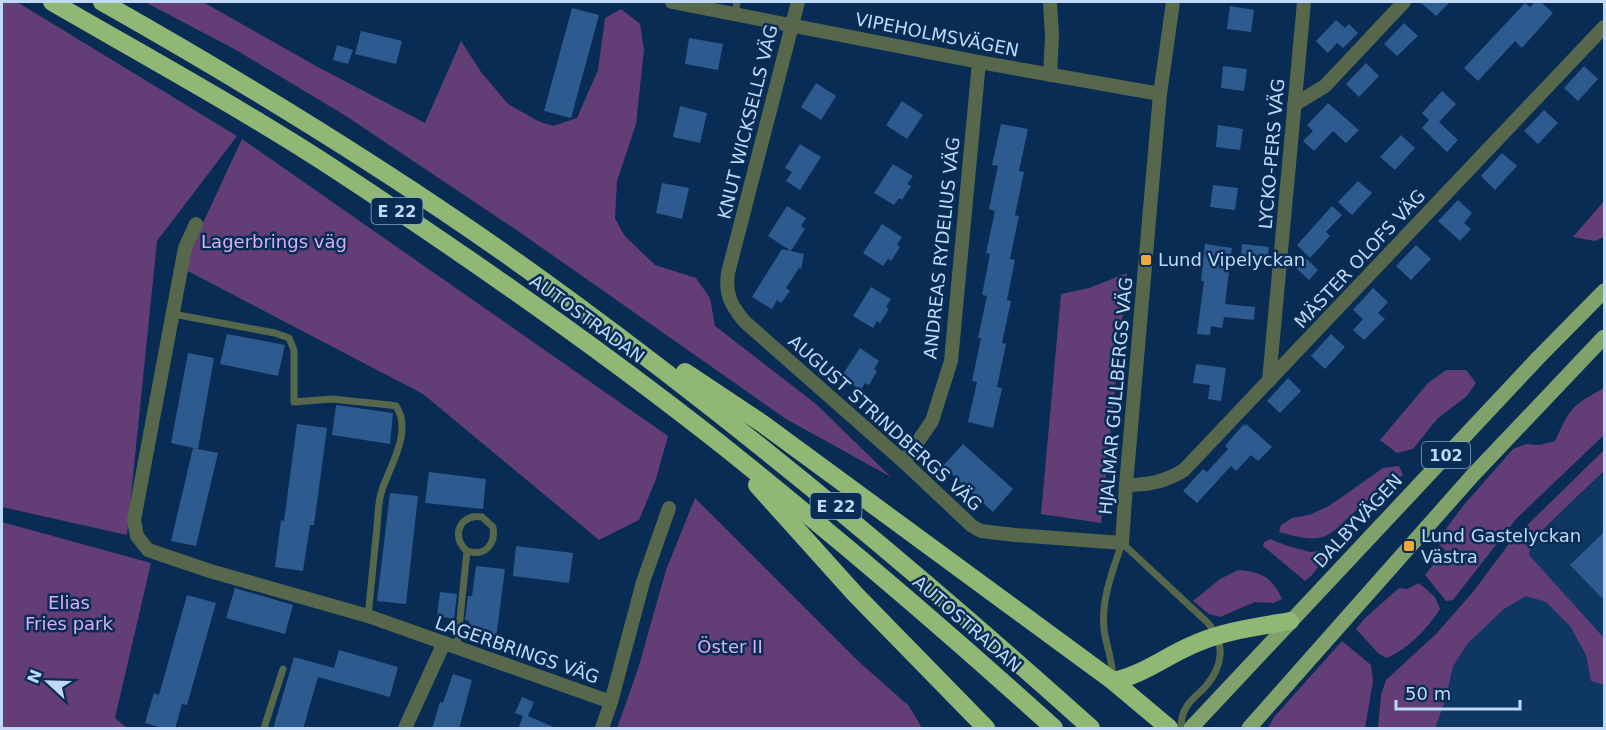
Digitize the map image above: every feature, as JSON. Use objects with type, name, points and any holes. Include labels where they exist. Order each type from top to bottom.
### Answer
[{"type":"highway","name":"AUTOSTRADAN","points":[[52,2],[225,101],[334,169],[555,321],[724,447],[877,572],[1054,729]]},
{"type":"highway","name":"AUTOSTRADAN","points":[[102,2],[230,76],[376,168],[568,299],[678,381],[804,480],[893,554],[1091,729]]},
{"type":"highway","points":[[568,299],[763,424],[1113,681],[1169,729]]},
{"type":"highway","points":[[724,447],[855,594],[986,729]]},
{"type":"highway","points":[[1113,681],[1130,678],[1191,645],[1217,635],[1290,621]]},
{"type":"main road","name":"DALBYVÄGEN","points":[[1191,729],[1538,358],[1605,291]]},
{"type":"main road","name":"102","points":[[1249,729],[1473,474],[1605,337]]},
{"type":"street","name":"VIPEHOLMSVÄGEN","points":[[672,2],[736,8],[792,24],[979,62],[1160,94]]},
{"type":"street","name":"KNUT WICKSELLS VÄG","points":[[734,251],[798,2]]},
{"type":"street","points":[[1050,2],[1052,36],[1050,75]]},
{"type":"street","name":"HJALMAR GULLBERGS VÄG","points":[[1122,543],[1160,94],[1173,2]]},
{"type":"street","name":"LYCKO-PERS VÄG","points":[[1269,381],[1304,2]]},
{"type":"street","points":[[1294,105],[1325,86],[1404,2]]},
{"type":"street","name":"MÄSTER OLOFS VÄG","points":[[1126,485],[1155,483],[1184,470],[1605,27]]},
{"type":"street","name":"ANDREAS RYDELIUS VÄG","points":[[904,462],[932,421],[951,362],[979,62]]},
{"type":"street","name":"LAGERBRINGS VÄG","points":[[196,224],[185,248],[135,520],[137,536],[148,550],[210,571],[368,616],[611,702]]},
{"type":"street","name":"AUGUST STRINDBERGS VÄG","points":[[734,251],[726,284],[727,292],[732,306],[745,322],[904,462],[964,520],[981,531],[1122,543]]},
{"type":"street","points":[[602,729],[642,582],[669,508]]},
{"type":"street","points":[[405,729],[444,643]]},
{"type":"lane","points":[[173,314],[275,333],[289,338],[294,350],[294,402],[332,399],[396,406],[401,413],[403,423],[401,436],[381,493],[368,616]]},
{"type":"lane","points":[[457,648],[467,551],[458,540],[460,526],[468,518],[482,517],[493,527],[494,541],[484,552],[467,551]]},
{"type":"lane","points":[[1113,681],[1113,664],[1103,621],[1107,588],[1122,543],[1203,618],[1217,635],[1221,646],[1219,665],[1207,685],[1187,706],[1181,720],[1181,729]]},
{"type":"lane","points":[[264,729],[283,669]]},
{"type":"shaded area","points":[[1604,472],[1604,728],[1406,728],[1422,660],[1534,539]]},
{"type":"green space","points":[[2,2],[17,2],[237,136],[157,241],[127,535],[2,507]]},
{"type":"green space","points":[[145,2],[203,2],[316,66],[425,123],[461,41],[481,72],[508,104],[538,121],[553,126],[577,118],[598,70],[605,18],[621,9],[640,24],[644,50],[636,124],[617,181],[615,218],[624,235],[655,265],[696,278],[710,298],[715,326],[816,404],[891,477],[786,419],[518,231],[346,116],[236,50]]},
{"type":"green space","name":"Lagerbrings väg","points":[[242,139],[668,436],[656,479],[639,520],[599,540],[423,394],[182,268]]},
{"type":"green space","points":[[1604,201],[1604,237],[1595,241],[1573,237]]},
{"type":"green space","points":[[1127,273],[1101,523],[1041,514],[1061,294],[1089,288]]},
{"type":"green space","points":[[1446,370],[1466,370],[1476,383],[1467,396],[1437,419],[1413,449],[1397,453],[1380,440],[1428,383]]},
{"type":"green space","points":[[1604,388],[1604,435],[1516,519],[1453,600],[1446,601],[1425,575],[1445,550],[1436,542],[1463,506],[1513,449],[1526,444],[1539,445],[1555,441],[1573,408]]},
{"type":"green space","points":[[1604,450],[1604,471],[1532,540],[1529,555],[1604,638],[1604,685],[1591,681],[1586,655],[1570,626],[1546,602],[1526,596],[1504,609],[1468,643],[1453,666],[1445,701],[1435,728],[1378,728],[1381,695],[1386,680],[1436,634],[1473,592],[1511,541]]},
{"type":"green space","points":[[1399,466],[1403,475],[1364,503],[1327,535],[1309,538],[1279,532],[1281,525],[1292,518],[1309,515],[1329,506],[1383,468]]},
{"type":"green space","name":"Öster II","points":[[695,498],[858,661],[909,706],[922,728],[617,728],[638,669],[666,570]]},
{"type":"green space","name":"Elias Fries park","points":[[2,522],[151,563],[115,718],[127,728],[2,728]]},
{"type":"green space","points":[[1270,539],[1310,552],[1331,550],[1305,581],[1263,546],[1264,542]]},
{"type":"green space","points":[[1238,570],[1254,572],[1265,577],[1274,585],[1282,599],[1273,603],[1255,602],[1220,617],[1209,614],[1193,601],[1220,579]]},
{"type":"green space","points":[[1419,583],[1435,597],[1440,609],[1417,637],[1403,649],[1387,658],[1379,654],[1356,629],[1399,588],[1407,589]]},
{"type":"green space","points":[[1342,641],[1371,665],[1373,681],[1365,728],[1268,728],[1274,717]]},
{"type":"building","points":[[1420,2],[1450,2],[1436,16]]},
{"type":"building","points":[[1535,2],[1541,2],[1553,13],[1522,48],[1515,41],[1478,81],[1464,68],[1525,3],[1530,7]]},
{"type":"building","points":[[1230,6],[1254,10],[1251,32],[1227,29]]},
{"type":"building","points":[[572,8],[599,15],[571,118],[544,111]]},
{"type":"building","points":[[1336,20],[1345,28],[1349,24],[1358,33],[1343,48],[1337,43],[1328,53],[1316,41]]},
{"type":"building","points":[[1404,23],[1418,36],[1397,56],[1384,44]]},
{"type":"building","points":[[361,31],[402,41],[396,64],[355,54]]},
{"type":"building","points":[[689,38],[723,44],[718,70],[685,64]]},
{"type":"building","points":[[337,45],[353,50],[348,64],[333,60]]},
{"type":"building","points":[[1366,63],[1379,76],[1359,97],[1346,84]]},
{"type":"building","points":[[1223,66],[1247,69],[1244,91],[1221,88]]},
{"type":"building","points":[[1584,66],[1598,79],[1578,101],[1564,88]]},
{"type":"building","points":[[816,83],[836,96],[821,120],[801,107]]},
{"type":"building","points":[[1442,91],[1456,104],[1439,122],[1458,140],[1447,152],[1422,128],[1429,120],[1422,113]]},
{"type":"building","points":[[902,101],[923,115],[907,139],[886,125]]},
{"type":"building","points":[[1328,103],[1359,130],[1346,143],[1333,131],[1314,151],[1303,141],[1313,131],[1307,125]]},
{"type":"building","points":[[680,106],[707,113],[700,143],[673,137]]},
{"type":"building","points":[[1544,110],[1558,123],[1538,144],[1524,131]]},
{"type":"building","points":[[1001,124],[1028,129],[1019,171],[1024,172],[1015,215],[1019,216],[1010,259],[1015,260],[1007,300],[1011,301],[1002,343],[1006,344],[997,387],[1002,388],[993,428],[968,422],[977,382],[972,381],[987,296],[982,295],[990,254],[986,253],[995,211],[989,209],[998,166],[992,165]]},
{"type":"building","points":[[1218,125],[1243,129],[1240,150],[1216,147]]},
{"type":"building","points":[[1401,135],[1415,148],[1395,170],[1380,157]]},
{"type":"building","points":[[800,144],[821,157],[800,190],[786,181],[792,172],[785,168]]},
{"type":"building","points":[[1502,153],[1517,166],[1495,190],[1481,176]]},
{"type":"building","points":[[893,164],[913,176],[907,184],[911,186],[902,200],[899,198],[894,205],[874,193]]},
{"type":"building","points":[[1358,181],[1372,193],[1352,215],[1338,202]]},
{"type":"building","points":[[662,183],[689,188],[682,219],[656,213]]},
{"type":"building","points":[[1213,185],[1238,188],[1235,210],[1210,207]]},
{"type":"building","points":[[1458,200],[1472,213],[1464,223],[1471,229],[1460,241],[1438,221]]},
{"type":"building","points":[[787,206],[806,218],[801,226],[805,229],[791,251],[768,236]]},
{"type":"building","points":[[1332,206],[1342,215],[1326,232],[1330,236],[1310,258],[1297,245]]},
{"type":"building","points":[[882,224],[902,237],[897,245],[900,247],[891,261],[888,259],[883,266],[863,253]]},
{"type":"building","points":[[1205,244],[1232,248],[1225,304],[1255,307],[1254,320],[1224,317],[1222,328],[1211,326],[1210,335],[1197,334],[1204,281],[1201,281]]},
{"type":"building","points":[[1242,244],[1269,247],[1267,262],[1241,259]]},
{"type":"building","points":[[1416,245],[1431,259],[1411,280],[1396,266]]},
{"type":"building","points":[[782,249],[804,254],[801,269],[799,268],[786,288],[790,291],[781,303],[777,300],[772,309],[752,297]]},
{"type":"building","points":[[1305,257],[1318,270],[1309,280],[1295,267]]},
{"type":"building","points":[[871,287],[891,299],[886,307],[889,309],[880,323],[877,321],[873,328],[853,316]]},
{"type":"building","points":[[1373,288],[1388,302],[1378,313],[1385,319],[1364,340],[1353,330],[1363,319],[1353,310]]},
{"type":"building","points":[[227,334],[285,345],[278,376],[220,364]]},
{"type":"building","points":[[1331,334],[1345,347],[1325,369],[1311,356]]},
{"type":"building","points":[[860,348],[879,361],[874,369],[877,371],[869,385],[865,383],[861,390],[841,377]]},
{"type":"building","points":[[188,353],[214,358],[198,449],[171,443]]},
{"type":"building","points":[[1196,364],[1226,368],[1221,401],[1208,399],[1210,385],[1193,383]]},
{"type":"building","points":[[1288,378],[1301,391],[1280,413],[1267,401]]},
{"type":"building","points":[[336,405],[393,413],[390,444],[332,435]]},
{"type":"building","points":[[297,424],[327,428],[314,525],[310,525],[303,571],[275,567],[281,520],[284,521]]},
{"type":"building","points":[[1244,424],[1244,427],[1246,424],[1272,447],[1258,461],[1251,455],[1236,471],[1231,466],[1197,503],[1183,491],[1203,469],[1207,472],[1228,449],[1225,446]]},
{"type":"building","points":[[963,444],[1013,489],[993,512],[943,466]]},
{"type":"building","points":[[193,448],[218,453],[196,546],[171,541]]},
{"type":"building","points":[[429,472],[486,479],[483,509],[425,503]]},
{"type":"building","points":[[390,493],[418,496],[406,604],[377,601]]},
{"type":"building","points":[[1605,531],[1605,601],[1570,565]]},
{"type":"building","points":[[516,546],[573,553],[569,583],[513,576]]},
{"type":"building","points":[[476,566],[505,569],[496,638],[468,635],[469,621],[465,620],[468,596],[472,596]]},
{"type":"building","points":[[235,588],[293,605],[285,634],[226,618]]},
{"type":"building","points":[[440,592],[457,594],[454,619],[437,616]]},
{"type":"building","points":[[187,595],[216,603],[187,705],[182,704],[175,729],[165,729],[145,723],[154,693],[159,695]]},
{"type":"building","points":[[339,650],[398,667],[390,697],[318,677],[303,729],[273,729],[294,657],[334,668]]},
{"type":"building","points":[[453,674],[472,680],[459,729],[432,729],[440,702],[443,703]]},
{"type":"building","points":[[522,697],[534,702],[528,716],[558,729],[518,729],[523,716],[515,713]]},
{"type":"place","name":"Lund Vipelyckan","points":[[1146,260]]},
{"type":"place","name":"Lund Gastelyckan Västra","points":[[1409,546]]}]
